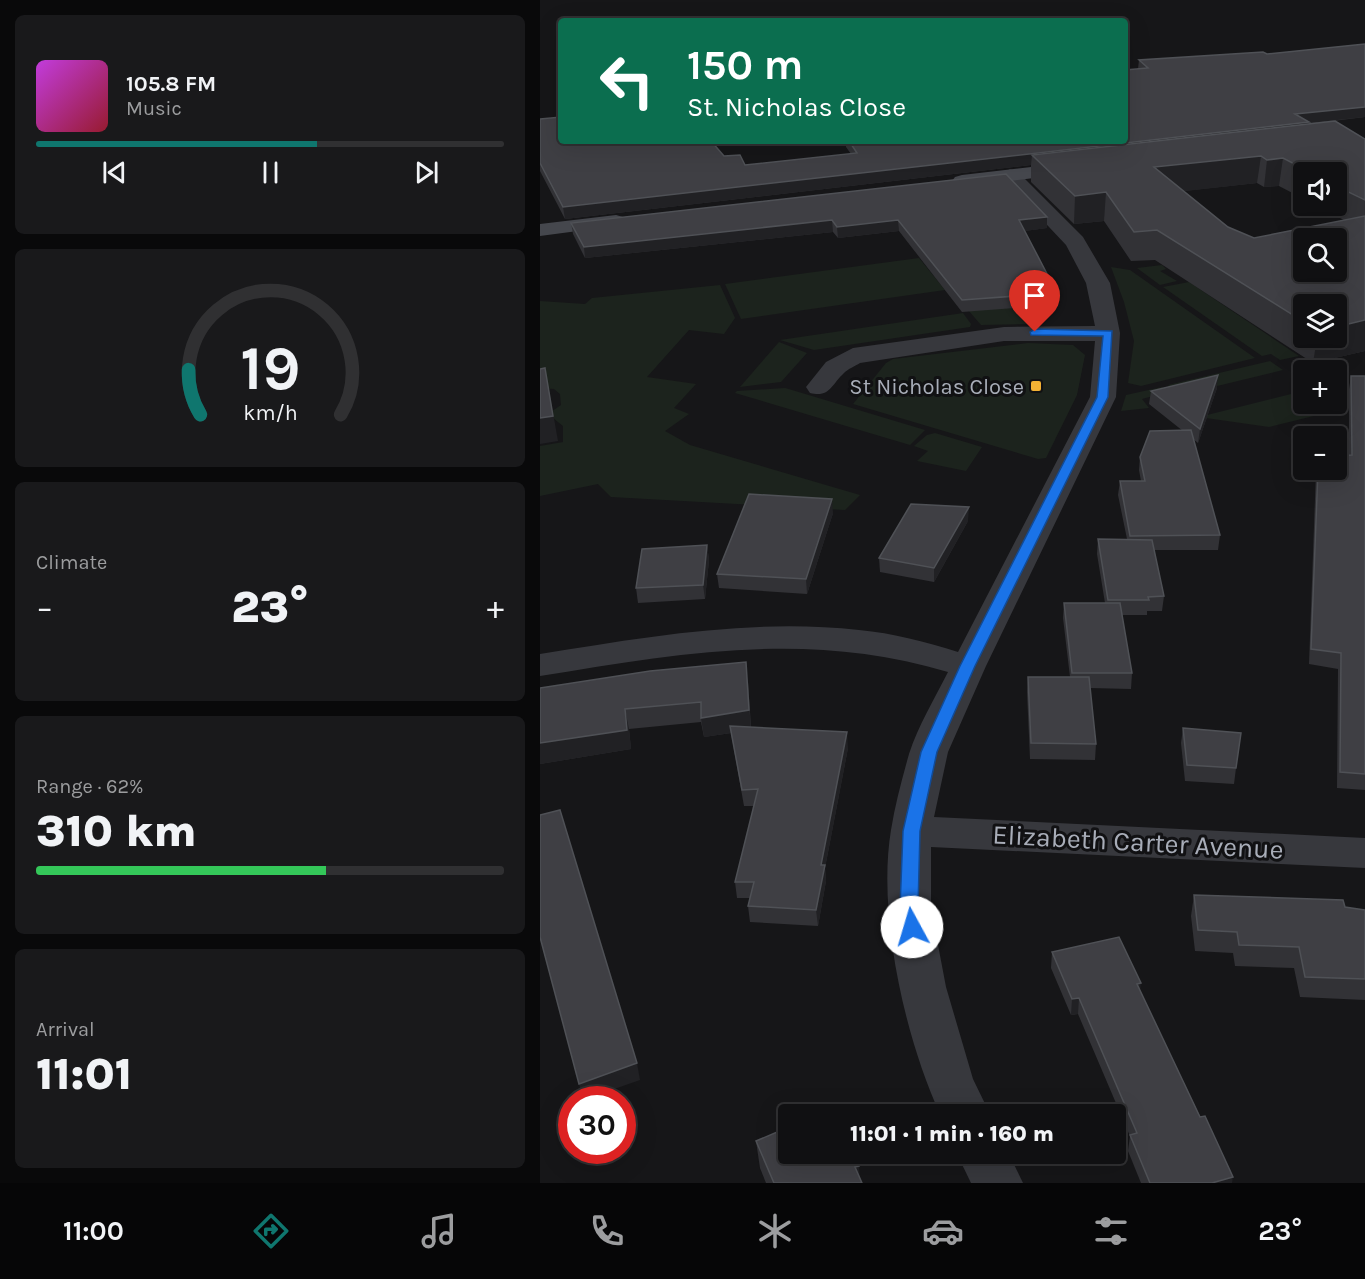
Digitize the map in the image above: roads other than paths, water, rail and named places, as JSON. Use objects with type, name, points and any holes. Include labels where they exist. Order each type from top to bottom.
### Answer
[{"type":"street","points":[[947,183],[1093,166]]},
{"type":"street","points":[[960,1104],[949,1081],[922,987],[909,908],[911,831],[929,752],[968,666],[1103,397],[1108,333],[1105,308],[1098,283],[1075,243],[1010,175]]},
{"type":"street","points":[[540,230],[636,218]]},
{"type":"street","points":[[819,387],[835,367],[853,356],[1004,334],[1108,333]]},
{"type":"street","points":[[540,665],[688,642],[802,637],[857,640],[909,648],[968,666]]},
{"type":"street","name":"Elizabeth Carter Avenue","points":[[911,831],[1365,853]]},
{"type":"street","points":[[988,1164],[997,1183]]},
{"type":"place","name":"St Nicholas Close","points":[[1036,386]]}]
